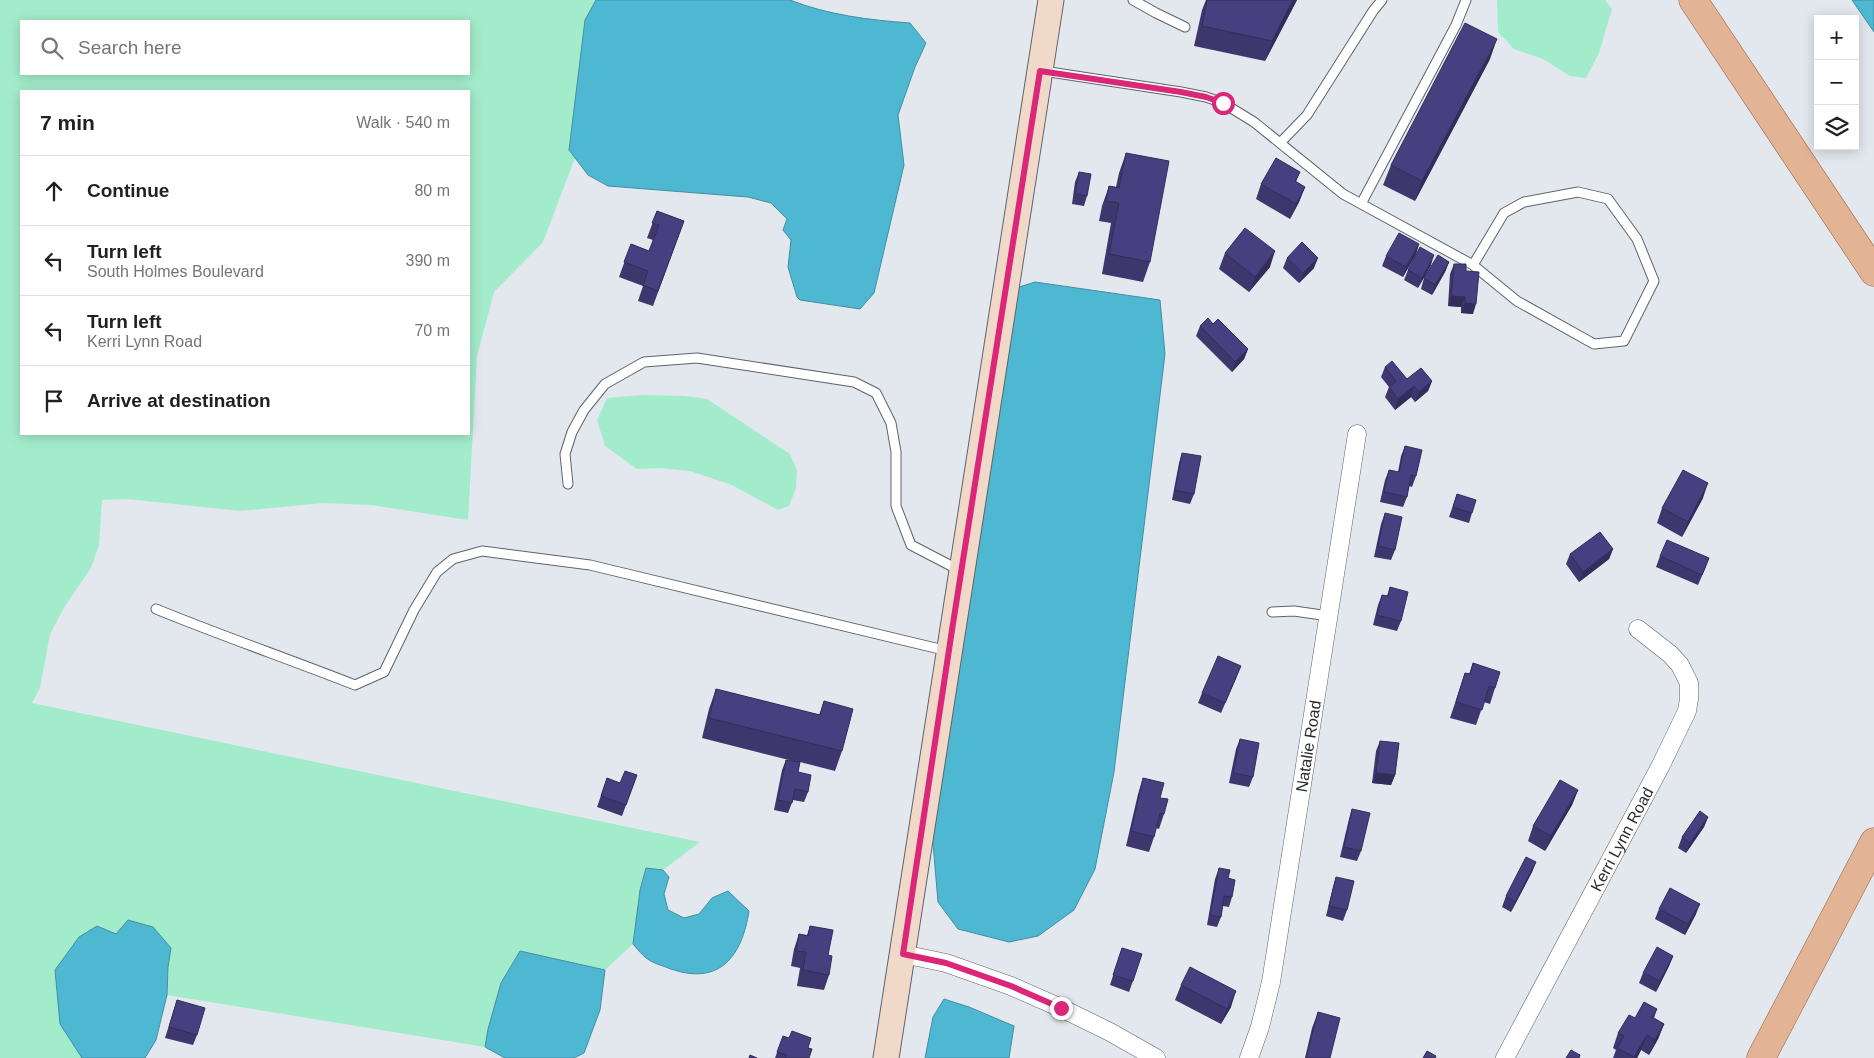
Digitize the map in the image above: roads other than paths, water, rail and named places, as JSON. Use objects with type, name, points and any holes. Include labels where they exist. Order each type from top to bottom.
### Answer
[{"type":"main road","points":[[886,1058],[1051,0]]},
{"type":"main road","points":[[1693,0],[1874,272]]},
{"type":"main road","points":[[1761,1058],[1874,842]]},
{"type":"street","name":"Natalie Road","points":[[1249,1058],[1260,1027],[1271,982],[1358,434]]},
{"type":"street","name":"Kerri Lynn Road","points":[[1505,1058],[1656,774],[1687,711],[1689,683],[1680,665],[1670,654],[1638,629]]},
{"type":"street","points":[[903,954],[946,963],[1011,986],[1086,1020],[1156,1058]]},
{"type":"lane","points":[[1133,0],[1185,27]]},
{"type":"lane","points":[[1280,143],[1308,116],[1373,11],[1382,0]]},
{"type":"lane","points":[[1361,204],[1456,25],[1466,0]]},
{"type":"lane","points":[[1040,71],[1206,97],[1236,110],[1343,194],[1473,265],[1517,301],[1594,344],[1624,341],[1654,281],[1637,239],[1608,199],[1578,192],[1524,202],[1504,213],[1473,265]]},
{"type":"lane","points":[[568,484],[565,454],[572,432],[584,410],[605,384],[644,362],[697,358],[854,382],[876,393],[891,423],[896,452],[896,506],[911,544],[961,571]]},
{"type":"lane","points":[[156,609],[218,635],[278,654],[355,685],[384,672],[414,610],[437,572],[453,559],[482,551],[590,566],[949,651]]},
{"type":"lane","points":[[1272,612],[1294,611],[1329,616]]},
{"type":"water","points":[[596,0],[790,0],[819,10],[849,16],[910,23],[926,43],[915,67],[898,115],[904,165],[874,293],[860,309],[800,300],[797,297],[788,267],[791,240],[783,230],[787,219],[771,203],[748,197],[608,186],[588,175],[569,150],[585,20]]},
{"type":"water","points":[[1852,0],[1874,0],[1874,32]]},
{"type":"water","points":[[1035,282],[1160,300],[1165,354],[1114,772],[1095,869],[1074,910],[1038,936],[1009,942],[958,929],[938,902],[931,820],[1013,289]]},
{"type":"water","points":[[646,868],[663,870],[669,877],[664,894],[668,910],[684,918],[699,914],[712,898],[728,891],[749,911],[741,941],[734,954],[726,963],[715,970],[703,973],[688,973],[653,962],[646,958],[633,944],[640,890]]},
{"type":"water","points":[[128,920],[153,927],[171,948],[167,995],[156,1040],[145,1058],[82,1058],[60,1024],[55,970],[79,937],[97,926],[116,934]]},
{"type":"water","points":[[520,951],[605,970],[600,1010],[584,1053],[574,1058],[505,1058],[485,1047],[501,983]]},
{"type":"water","points":[[944,999],[969,1007],[1014,1026],[1009,1058],[925,1058],[933,1017]]}]
